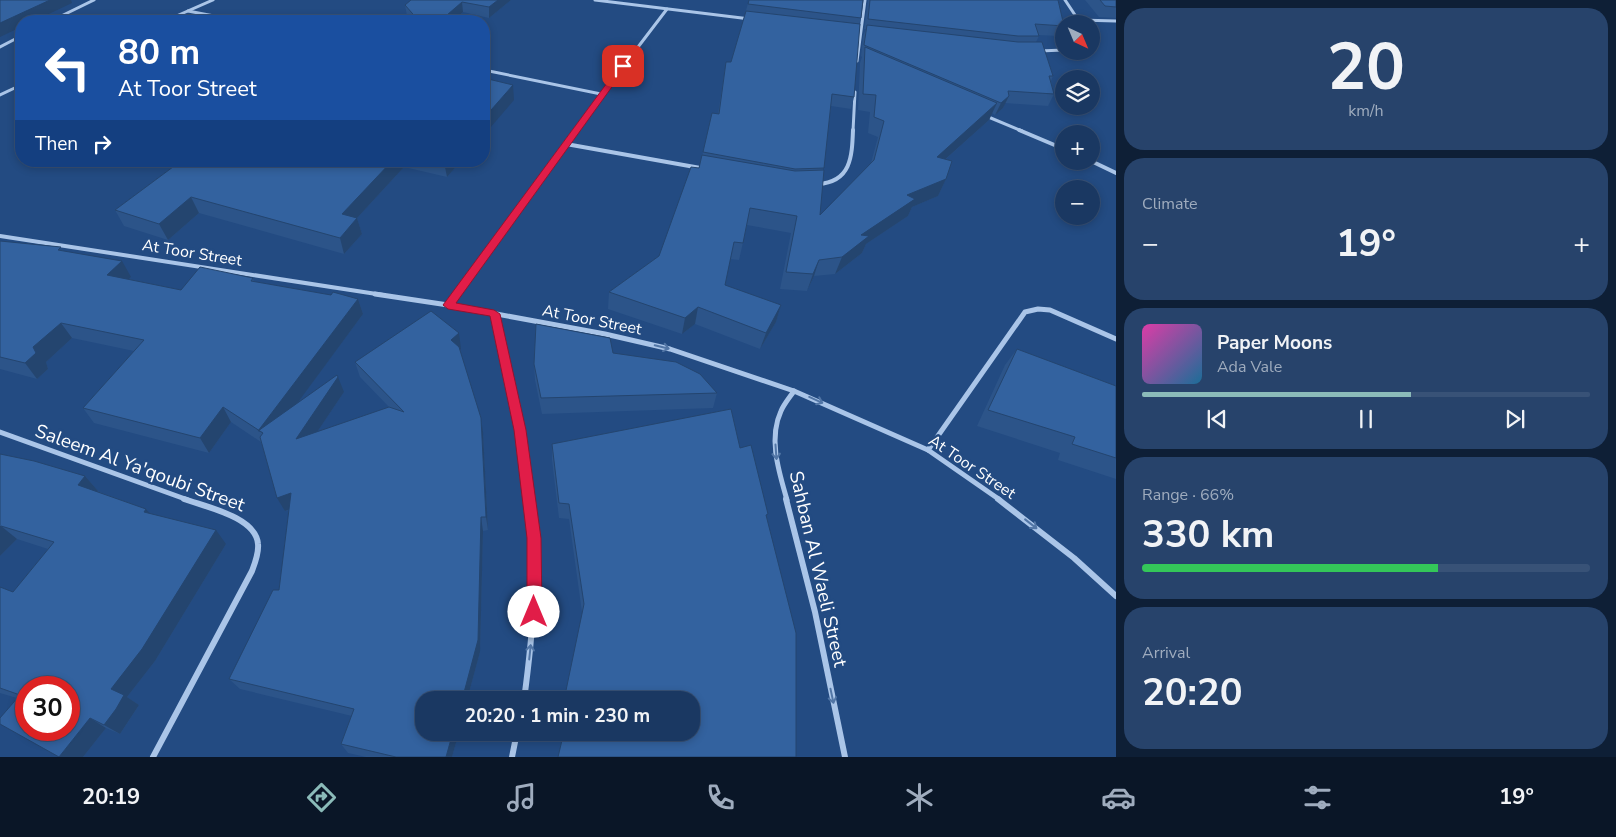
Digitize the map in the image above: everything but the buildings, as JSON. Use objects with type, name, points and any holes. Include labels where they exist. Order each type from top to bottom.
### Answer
[{"type":"street","points":[[63,15],[94,0]]},
{"type":"street","points":[[179,15],[213,0]]},
{"type":"street","points":[[595,0],[754,20]]},
{"type":"street","points":[[856,68],[865,0]]},
{"type":"street","points":[[1065,0],[1075,15]]},
{"type":"street","points":[[448,305],[602,94],[667,9]]},
{"type":"street","points":[[188,11],[209,15]]},
{"type":"street","points":[[1100,21],[1116,21]]},
{"type":"street","points":[[852,31],[862,32]]},
{"type":"street","points":[[0,47],[15,39]]},
{"type":"street","points":[[1037,51],[1055,50]]},
{"type":"street","points":[[857,58],[865,62]]},
{"type":"street","points":[[490,71],[602,94]]},
{"type":"street","points":[[0,95],[15,88]]},
{"type":"street","points":[[813,184],[835,180],[846,172],[850,156],[855,88]]},
{"type":"street","points":[[980,113],[1055,145]]},
{"type":"street","points":[[566,144],[713,170]]},
{"type":"street","points":[[1100,165],[1116,173]]},
{"type":"street","name":"At Toor Street","points":[[0,236],[448,305],[605,334],[670,349],[794,391],[928,450],[1002,502],[1067,552],[1116,596]]},
{"type":"street","points":[[928,450],[1025,312],[1038,309],[1050,310],[1116,339]]},
{"type":"street","points":[[494,314],[520,430],[534,538],[534,612],[525,691]]},
{"type":"street","name":"Sahban Al Waeli Street","points":[[794,391],[781,411],[775,430],[777,463],[815,612],[845,757]]},
{"type":"street","name":"Saleem Al Ya'qoubi Street","points":[[0,432],[242,520],[251,526],[258,536],[258,553],[252,571],[153,757]]},
{"type":"street","points":[[512,757],[515,741]]},
{"type":"route","points":[[534,612],[534,538],[520,430],[494,314],[448,305],[623,66]]}]
